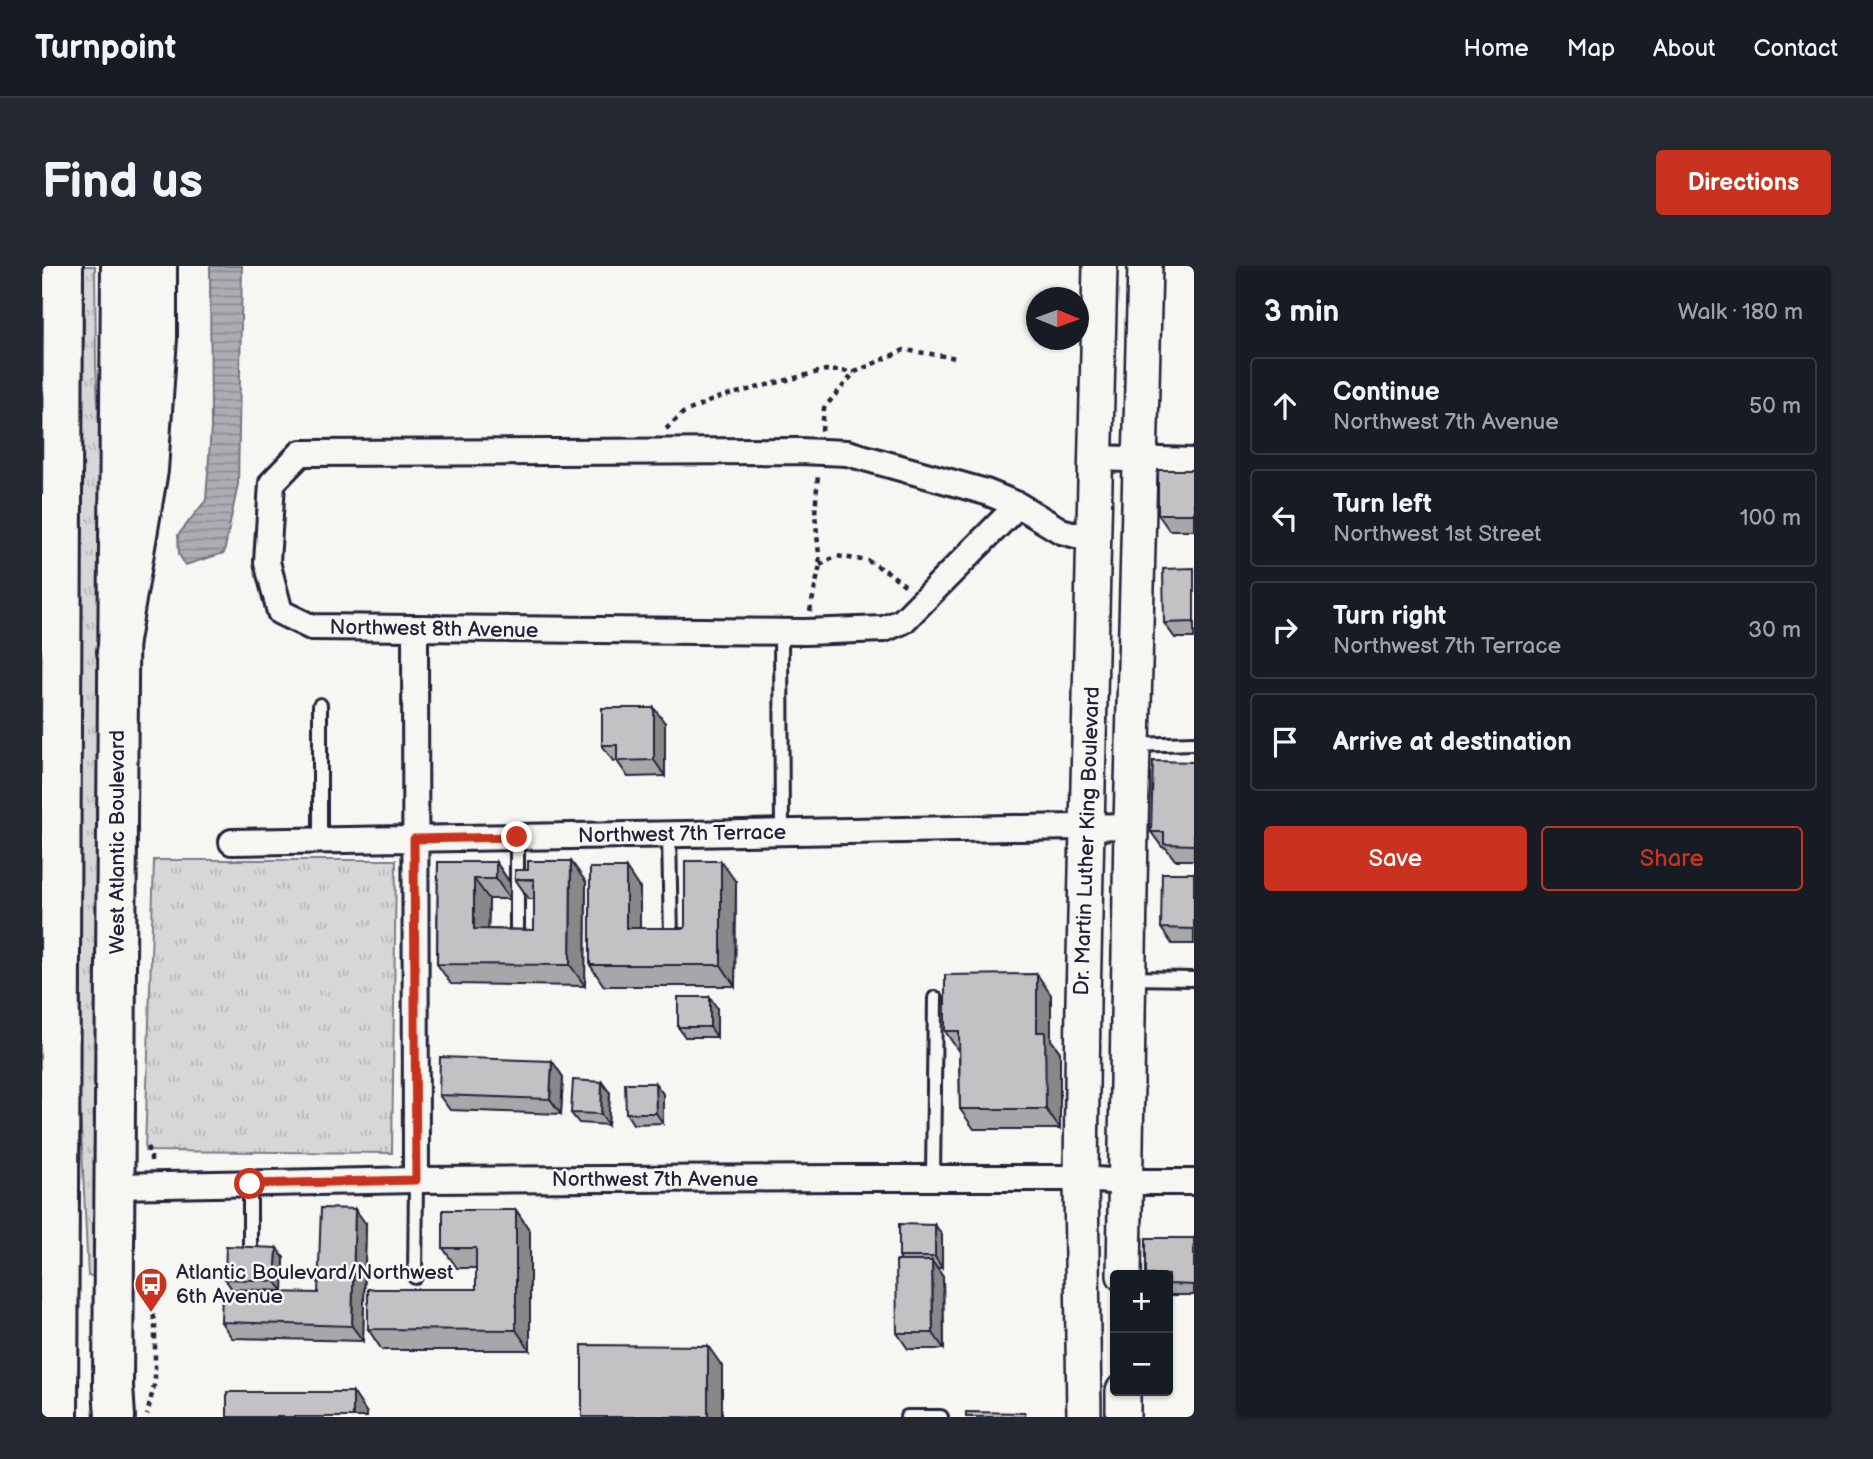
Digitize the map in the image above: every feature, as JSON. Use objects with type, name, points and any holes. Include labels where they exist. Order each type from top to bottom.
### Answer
[{"type":"main road","points":[[58,1417],[64,266]]},
{"type":"main road","name":"West Atlantic Boulevard","points":[[115,1417],[113,1386],[133,1186],[117,652],[121,266]]},
{"type":"main road","points":[[117,652],[148,470],[155,363],[157,266]]},
{"type":"main road","name":"Dr. Martin Luther King Boulevard","points":[[1084,1417],[1081,1178],[1083,988],[1100,266]]},
{"type":"main road","name":"Dr. Martin Luther King Boulevard","points":[[1124,1270],[1144,266]]},
{"type":"main road","points":[[42,513],[61,651]]},
{"type":"main road","points":[[1123,1396],[1123,1417]]},
{"type":"street","name":"Northwest 8th Avenue","points":[[1018,505],[903,621],[884,629],[780,632],[311,627],[280,612],[267,562],[272,483],[301,453],[846,453],[986,492],[1018,505],[1060,531],[1094,540]]},
{"type":"street","points":[[1096,458],[1194,461]]},
{"type":"street","points":[[415,629],[416,1180]]},
{"type":"street","name":"Northwest 7th Terrace","points":[[232,842],[1131,827]]},
{"type":"street","name":"Northwest 7th Avenue","points":[[133,1186],[416,1180],[933,1178],[1081,1178],[1124,1182],[1194,1182]]},
{"type":"lane","points":[[780,632],[782,833]]},
{"type":"lane","points":[[320,705],[320,840]]},
{"type":"lane","points":[[1133,745],[1194,743]]},
{"type":"lane","points":[[669,834],[671,939]]},
{"type":"lane","points":[[517,837],[517,948]]},
{"type":"lane","points":[[1128,978],[1194,979]]},
{"type":"lane","points":[[933,1178],[934,998]]},
{"type":"lane","points":[[415,1277],[416,1180]]},
{"type":"lane","points":[[250,1184],[250,1252]]},
{"type":"lane","points":[[907,1417],[941,1417]]},
{"type":"path","points":[[644,451],[683,413],[717,398],[826,370],[855,372]]},
{"type":"path","points":[[820,565],[836,556],[868,561],[888,572],[923,600]]},
{"type":"path","points":[[133,1186],[151,1155],[143,1139]]},
{"type":"path","points":[[142,1273],[155,1321],[155,1381],[147,1417]]},
{"type":"green space","points":[[84,266],[95,266],[100,444],[94,1276],[88,1276],[79,1085]]},
{"type":"green space","points":[[154,860],[396,860],[392,1153],[145,1151]]},
{"type":"shaded area","points":[[210,266],[242,266],[238,484],[224,553],[185,565],[179,554],[178,535],[206,500],[211,428]]},
{"type":"building","points":[[1158,470],[1194,470],[1194,514],[1158,514]]},
{"type":"building","points":[[1194,568],[1194,622],[1164,623],[1163,569]]},
{"type":"building","points":[[602,708],[654,708],[654,760],[617,761],[617,745],[602,745]]},
{"type":"building","points":[[1153,761],[1194,762],[1194,845],[1164,844],[1164,832],[1151,832]]},
{"type":"building","points":[[528,861],[571,861],[570,965],[437,964],[438,862],[496,862],[496,879],[474,879],[474,929],[534,930],[534,879],[515,879],[515,870],[528,870]]},
{"type":"building","points":[[685,861],[721,861],[721,965],[590,965],[590,868],[626,868],[626,928],[685,928]]},
{"type":"building","points":[[1162,873],[1194,873],[1194,929],[1161,928]]},
{"type":"building","points":[[1037,974],[1037,1032],[1045,1032],[1046,1109],[960,1109],[959,1031],[945,1031],[945,975]]},
{"type":"building","points":[[678,997],[710,997],[710,1027],[678,1027]]},
{"type":"building","points":[[440,1057],[552,1061],[550,1099],[439,1095]]},
{"type":"building","points":[[573,1080],[602,1082],[601,1114],[571,1113]]},
{"type":"building","points":[[625,1083],[655,1083],[656,1113],[626,1113]]},
{"type":"building","points":[[321,1208],[355,1209],[352,1326],[221,1322],[222,1291],[318,1293]]},
{"type":"building","points":[[443,1210],[516,1210],[516,1330],[368,1329],[368,1289],[476,1289],[476,1248],[443,1248]]},
{"type":"building","points":[[899,1224],[935,1225],[935,1257],[899,1257]]},
{"type":"building","points":[[1146,1238],[1194,1238],[1194,1285],[1173,1284],[1173,1270],[1146,1270]]},
{"type":"building","points":[[226,1246],[277,1248],[275,1281],[225,1279]]},
{"type":"building","points":[[896,1261],[932,1261],[933,1333],[897,1333]]},
{"type":"building","points":[[582,1345],[708,1346],[708,1417],[582,1417]]},
{"type":"building","points":[[227,1392],[353,1392],[353,1417],[227,1417]]},
{"type":"building","points":[[966,1412],[1025,1413],[1025,1417],[966,1417]]},
{"type":"place","name":"Atlantic Boulevard/Northwest 6th Avenue","points":[[151,1314]]},
{"type":"route","points":[[250,1184],[416,1180],[414,839],[517,837]]}]
